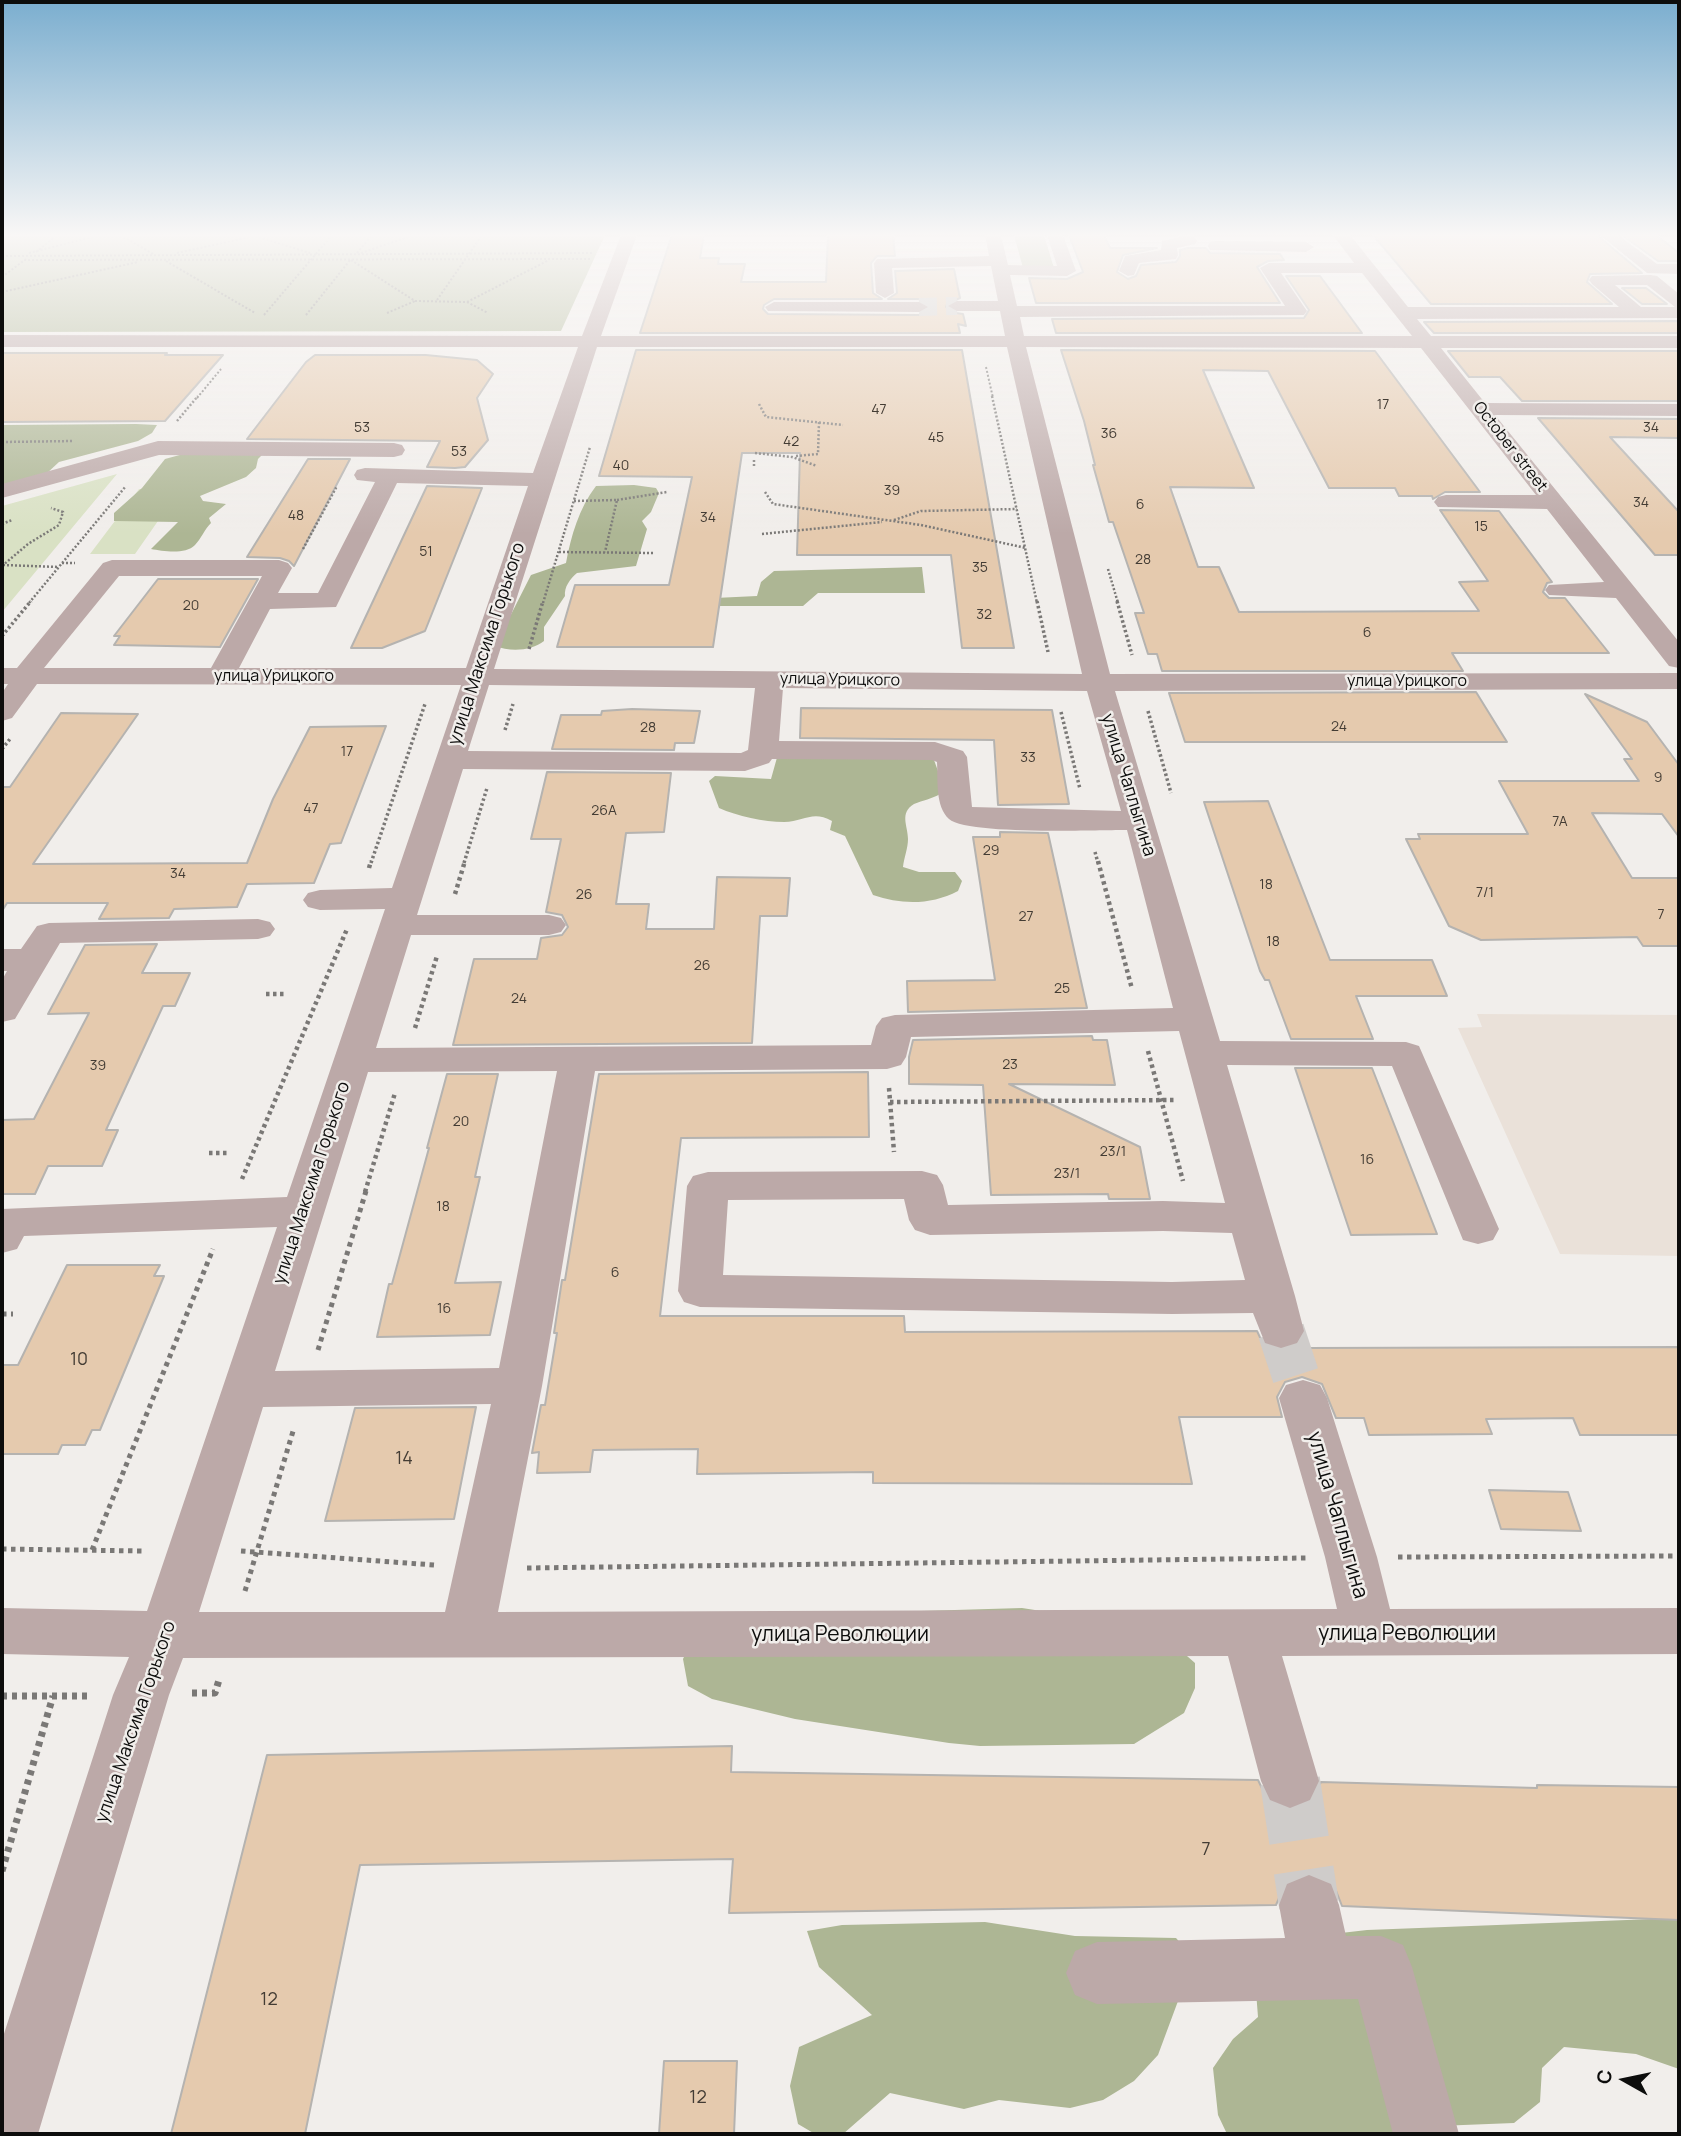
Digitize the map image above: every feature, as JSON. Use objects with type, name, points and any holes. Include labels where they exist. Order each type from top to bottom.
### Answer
[{"type":"street","name":"улица Максима Горького","points":[[5,2134],[141,1695],[165,1636],[449,760],[590,335]]},
{"type":"street","points":[[2,341],[981,340],[989,335]]},
{"type":"street","name":"улица Чаплыгина","points":[[922,1185],[708,1186],[700,1291],[1172,1298],[1277,1313],[1140,821],[1098,682],[1015,335]]},
{"type":"street","points":[[1306,335],[1425,341],[1679,342]]},
{"type":"street","name":"October street","points":[[1420,335],[1679,660]]},
{"type":"street","points":[[1480,409],[1679,410]]},
{"type":"street","points":[[2,471],[12,489],[160,444],[394,450]]},
{"type":"street","points":[[358,450],[363,475],[541,480]]},
{"type":"street","points":[[262,601],[327,601],[389,476]]},
{"type":"street","points":[[1446,502],[1553,502]]},
{"type":"street","points":[[2,712],[15,677],[31,666],[112,568],[279,568],[220,678]]},
{"type":"street","points":[[1558,590],[1623,590]]},
{"type":"street","name":"улица Урицкого","points":[[15,677],[477,677],[1055,683],[1679,681]]},
{"type":"street","points":[[449,760],[745,762],[758,757],[763,750],[770,680]]},
{"type":"street","points":[[763,750],[942,751],[952,757],[956,807],[966,817],[1140,821]]},
{"type":"street","points":[[320,900],[359,899],[446,925],[549,925]]},
{"type":"street","points":[[2,1011],[17,959],[49,933],[258,929]]},
{"type":"street","points":[[352,1060],[887,1057],[895,1026],[1140,1020],[1200,1036],[1406,1054],[1478,1228]]},
{"type":"street","points":[[466,1636],[519,1386],[578,1059]]},
{"type":"street","points":[[922,1185],[930,1220],[1192,1216],[1252,1219]]},
{"type":"street","points":[[4,1228],[304,1212]]},
{"type":"street","points":[[245,1390],[519,1386]]},
{"type":"street","name":"улица Чаплыгина","points":[[1303,1398],[1351,1557],[1369,1634]]},
{"type":"street","name":"улица Революции","points":[[2,1631],[165,1636],[1249,1635],[1679,1631]]},
{"type":"street","points":[[1249,1635],[1290,1781]]},
{"type":"street","points":[[1309,1905],[1322,1967]]},
{"type":"street","points":[[1097,1973],[1381,1967],[1426,2134]]},
{"type":"path","points":[[981,340],[1087,821],[1192,1216]]},
{"type":"path","points":[[2,636],[221,370]]},
{"type":"path","points":[[759,404],[766,417],[843,425]]},
{"type":"path","points":[[755,453],[792,457],[818,454],[819,422]]},
{"type":"path","points":[[792,457],[817,466]]},
{"type":"path","points":[[754,460],[754,466]]},
{"type":"path","points":[[302,551],[340,479]]},
{"type":"path","points":[[575,500],[617,500],[667,492]]},
{"type":"path","points":[[765,492],[772,504],[890,521],[1026,548]]},
{"type":"path","points":[[605,552],[617,500]]},
{"type":"path","points":[[2,565],[28,544],[59,525],[63,512],[51,508],[43,510]]},
{"type":"path","points":[[762,534],[890,521],[921,511],[1017,509]]},
{"type":"path","points":[[2,524],[18,518]]},
{"type":"path","points":[[559,552],[654,553]]},
{"type":"path","points":[[2,565],[76,564]]},
{"type":"path","points":[[1107,566],[1174,804]]},
{"type":"path","points":[[2,1549],[92,1550],[227,1215],[359,899],[426,700]]},
{"type":"path","points":[[2,1696],[215,1693],[514,700]]},
{"type":"path","points":[[266,994],[286,993]]},
{"type":"path","points":[[887,1057],[894,1152],[922,1185]]},
{"type":"path","points":[[890,1101],[1219,1100]]},
{"type":"path","points":[[209,1153],[230,1153]]},
{"type":"path","points":[[2,1314],[13,1314]]},
{"type":"path","points":[[192,1552],[257,1551],[480,1569],[1351,1557],[1679,1556]]},
{"type":"path","points":[[2,1871],[53,1696]]},
{"type":"shaded area","points":[[1477,1014],[1679,1015],[1679,1256],[1560,1254],[1458,1028],[1482,1027]]},
{"type":"green space","points":[[4,425],[157,425],[152,433],[138,441],[59,462],[45,475],[2,485]]},
{"type":"green space","points":[[187,453],[262,455],[256,468],[246,477],[200,496],[203,501],[226,504],[209,518],[211,523],[195,545],[180,551],[151,549],[178,522],[114,521],[114,513],[142,488],[165,459]]},
{"type":"green space","points":[[117,474],[2,612],[2,506]]},
{"type":"green space","points":[[634,485],[656,488],[659,493],[651,512],[642,521],[647,529],[636,566],[577,573],[568,583],[565,596],[544,627],[544,641],[521,650],[495,646],[531,575],[566,563],[576,523],[596,486]]},
{"type":"green space","points":[[181,488],[135,554],[90,554],[139,489]]},
{"type":"green space","points":[[922,567],[925,593],[818,593],[803,606],[692,606],[694,599],[757,596],[761,582],[774,571]]},
{"type":"green space","points":[[778,754],[902,754],[934,760],[943,785],[940,794],[914,804],[907,811],[905,820],[908,842],[903,867],[919,872],[955,872],[962,881],[958,891],[937,899],[916,902],[895,901],[873,895],[845,836],[830,830],[832,821],[813,816],[791,822],[768,821],[719,808],[709,781],[715,776],[771,779]]},
{"type":"green space","points":[[1022,1608],[1112,1622],[1171,1642],[1195,1663],[1195,1688],[1184,1713],[1134,1744],[980,1746],[795,1719],[712,1699],[688,1686],[683,1659],[695,1634],[753,1616]]},
{"type":"green space","points":[[1679,1918],[1679,2069],[1636,2054],[1564,2047],[1542,2068],[1540,2102],[1514,2123],[1438,2126],[1436,2134],[1227,2134],[1218,2115],[1213,2068],[1233,2039],[1258,2017],[1255,1978],[1263,1942],[1367,1930]]},
{"type":"green space","points":[[985,1922],[1075,1936],[1176,1938],[1201,1966],[1181,1993],[1158,2055],[1134,2081],[1103,2100],[1070,2108],[999,2100],[964,2109],[890,2093],[843,2134],[815,2134],[798,2124],[790,2086],[799,2047],[872,2015],[819,1967],[807,1931],[842,1925]]},
{"type":"building","points":[[636,350],[962,350],[1014,648],[962,648],[951,555],[797,555],[800,453],[742,453],[713,647],[557,647],[575,585],[669,585],[692,477],[599,476]]},
{"type":"building","points":[[1061,350],[1375,351],[1480,492],[1445,492],[1433,499],[1432,496],[1399,496],[1395,488],[1329,488],[1268,371],[1203,370],[1254,488],[1170,487],[1198,567],[1219,567],[1239,612],[1479,611],[1459,582],[1488,581],[1440,510],[1499,511],[1552,582],[1547,583],[1543,592],[1549,598],[1565,598],[1609,653],[1452,653],[1463,671],[1162,671],[1157,654],[1148,654],[1135,613],[1144,613],[1113,522],[1109,522],[1084,421]]},
{"type":"building","points":[[1448,351],[1679,351],[1679,401],[1522,401],[1500,377],[1469,377]]},
{"type":"building","points":[[2,353],[223,355],[165,421],[2,422]]},
{"type":"building","points":[[315,355],[426,355],[477,360],[493,374],[477,398],[488,440],[465,467],[455,468],[427,467],[440,441],[247,439],[306,362]]},
{"type":"building","points":[[1538,418],[1679,419],[1679,438],[1610,437],[1679,512],[1679,555],[1655,555]]},
{"type":"building","points":[[308,459],[350,459],[294,566],[280,558],[247,557]]},
{"type":"building","points":[[427,486],[482,488],[425,631],[382,648],[351,648]]},
{"type":"building","points":[[158,579],[258,579],[220,647],[114,645],[120,636],[114,636]]},
{"type":"building","points":[[1476,692],[1507,742],[1185,742],[1169,693]]},
{"type":"building","points":[[1585,694],[1647,722],[1679,765],[1679,837],[1662,814],[1592,813],[1632,878],[1679,878],[1679,946],[1643,946],[1637,937],[1481,940],[1449,926],[1406,839],[1420,839],[1418,834],[1528,834],[1499,781],[1639,781],[1624,759],[1632,759]]},
{"type":"building","points":[[801,708],[1052,710],[1069,804],[998,805],[994,740],[800,738]]},
{"type":"building","points":[[602,711],[700,711],[694,743],[675,743],[674,750],[552,749],[561,715],[601,715]]},
{"type":"building","points":[[61,713],[138,714],[33,864],[247,863],[273,799],[310,727],[386,726],[341,843],[330,844],[314,883],[247,884],[237,907],[174,909],[169,918],[99,919],[108,903],[7,903],[2,911],[2,787],[10,787]]},
{"type":"building","points":[[547,772],[671,773],[664,832],[626,833],[616,904],[649,904],[646,929],[714,929],[717,877],[790,878],[787,916],[760,916],[752,1043],[453,1045],[474,959],[537,959],[541,938],[562,935],[568,927],[562,915],[546,912],[561,839],[531,839]]},
{"type":"building","points":[[1268,801],[1330,960],[1432,960],[1447,996],[1356,996],[1373,1039],[1291,1039],[1269,980],[1265,980],[1260,971],[1204,802]]},
{"type":"building","points":[[1000,832],[1048,833],[1087,1008],[908,1012],[907,981],[995,980],[973,837],[1000,837]]},
{"type":"building","points":[[157,944],[142,973],[190,973],[175,1006],[163,1006],[106,1130],[118,1130],[102,1166],[48,1166],[35,1194],[2,1194],[2,1120],[34,1119],[89,1013],[48,1014],[85,945]]},
{"type":"building","points":[[1092,1036],[1093,1040],[1107,1040],[1115,1085],[1009,1084],[1140,1147],[1150,1199],[1109,1199],[1108,1194],[991,1195],[983,1085],[909,1084],[909,1057],[913,1040]]},
{"type":"building","points":[[1295,1068],[1372,1068],[1437,1234],[1351,1235]]},
{"type":"building","points":[[868,1072],[869,1137],[681,1138],[660,1316],[904,1316],[905,1332],[1257,1331],[1264,1346],[1280,1351],[1298,1346],[1304,1336],[1307,1348],[1679,1347],[1679,1435],[1580,1435],[1573,1418],[1486,1419],[1492,1434],[1369,1435],[1364,1418],[1336,1418],[1322,1384],[1302,1377],[1285,1382],[1277,1397],[1282,1417],[1179,1417],[1192,1484],[873,1483],[873,1472],[697,1474],[698,1449],[593,1450],[590,1472],[537,1473],[539,1452],[532,1453],[541,1405],[545,1405],[557,1333],[554,1333],[562,1280],[565,1280],[599,1074]]},
{"type":"building","points":[[447,1074],[498,1074],[475,1177],[480,1177],[455,1283],[501,1282],[490,1335],[377,1337],[389,1284],[392,1284]]},
{"type":"building","points":[[67,1265],[160,1265],[154,1276],[164,1276],[100,1430],[92,1430],[85,1445],[62,1445],[58,1454],[2,1454],[2,1365],[18,1365]]},
{"type":"building","points":[[476,1407],[454,1519],[325,1521],[355,1408]]},
{"type":"building","points":[[1489,1490],[1568,1492],[1581,1531],[1501,1529]]},
{"type":"building","points":[[732,1746],[731,1772],[1258,1780],[1268,1801],[1289,1810],[1311,1802],[1321,1782],[1537,1788],[1537,1785],[1679,1787],[1679,1920],[1342,1906],[1333,1883],[1310,1873],[1286,1882],[1276,1905],[729,1913],[733,1859],[360,1865],[305,2134],[171,2134],[267,1755]]},
{"type":"building","points":[[664,2061],[737,2061],[734,2134],[659,2134]]},
{"type":"tunnel","points":[[1281,1331],[1303,1398]]},
{"type":"tunnel","points":[[1290,1781],[1309,1905]]}]
